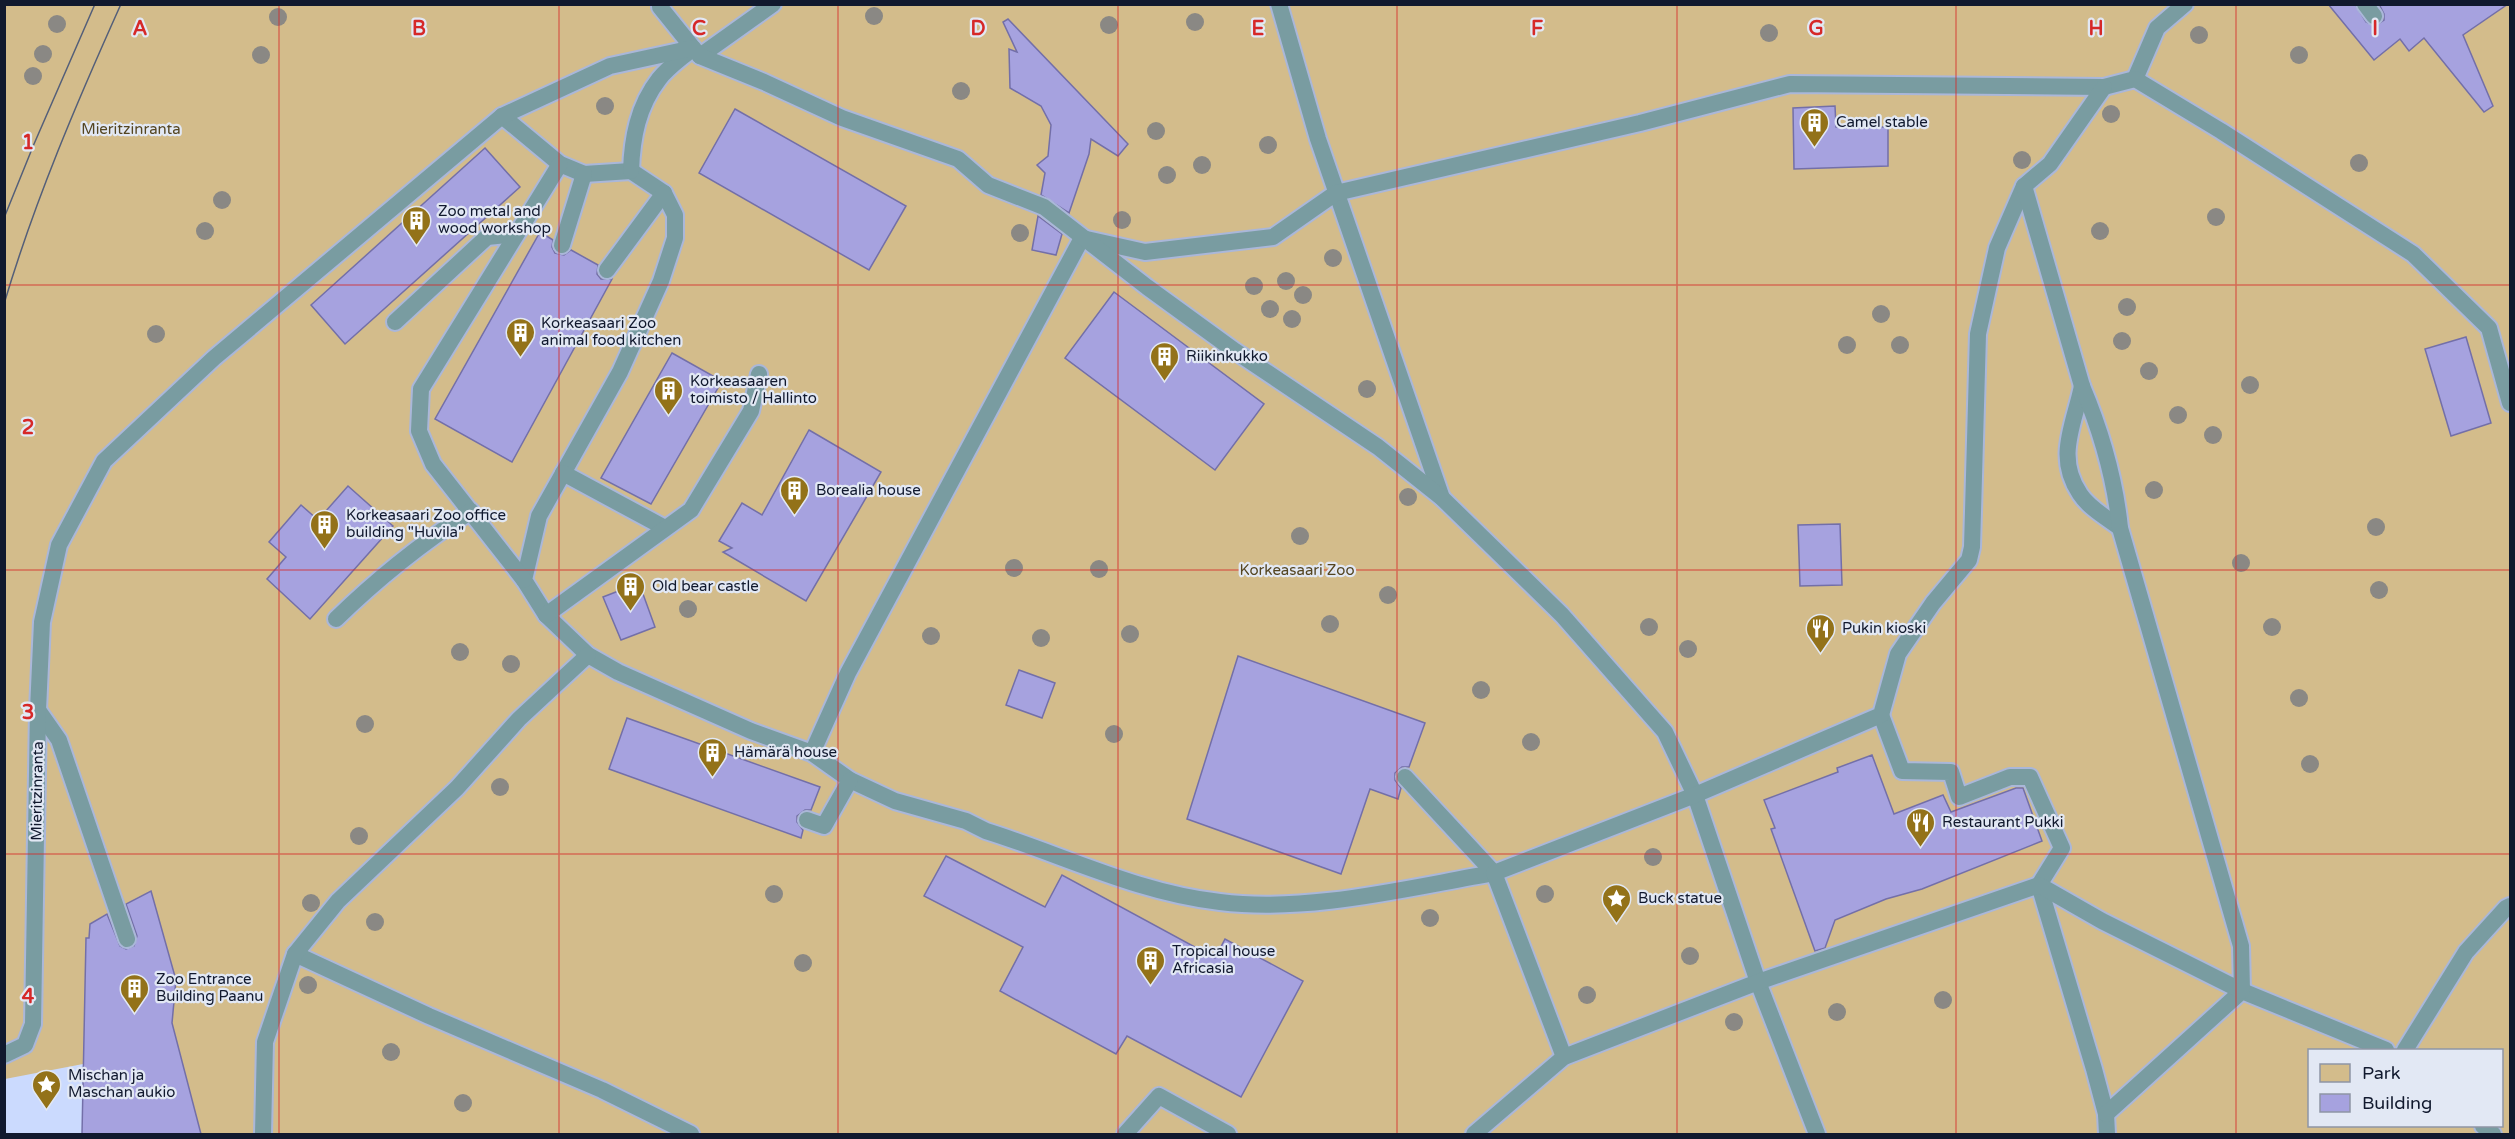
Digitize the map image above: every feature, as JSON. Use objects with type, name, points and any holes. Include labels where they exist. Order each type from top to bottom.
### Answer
[{"type":"lane","points":[[631,171],[632,137],[642,110],[659,79],[696,52],[773,4]]},
{"type":"lane","points":[[1279,4],[1336,193],[1442,498]]},
{"type":"lane","points":[[2135,79],[2157,28],[2186,4]]},
{"type":"lane","points":[[660,7],[696,52],[842,118],[958,159],[988,184],[1044,207],[1082,238],[1235,351],[1378,447],[1442,498],[1562,615],[1665,732],[1695,795],[1758,982],[1817,1134]]},
{"type":"lane","name":"Mieritzinranta","points":[[4,1055],[25,1045],[33,1024],[38,710],[42,622],[59,545],[104,461],[214,358],[502,116],[610,66],[696,52]]},
{"type":"lane","points":[[1082,238],[1145,252],[1273,237],[1336,193],[1640,123],[1790,84],[2104,87],[2135,79],[2221,130],[2413,254],[2489,328],[2511,403]]},
{"type":"lane","points":[[1474,1134],[1564,1058],[1758,982],[2039,885],[2062,848],[2030,777],[2010,777],[1959,797],[1951,772],[1902,771],[1881,716],[1898,654],[1933,603],[1969,560],[1972,547],[1978,333],[1997,248],[2024,186],[2050,164],[2104,87]]},
{"type":"lane","points":[[502,116],[560,164],[584,174],[631,171],[664,193],[675,215],[675,238],[661,281],[620,372],[539,516],[524,580]]},
{"type":"lane","points":[[560,164],[421,389],[419,431],[434,464],[524,580],[546,615],[588,655],[618,672],[751,731],[812,753],[850,780],[895,801],[966,820],[986,831],[1147,888],[1221,902],[1333,901],[1494,873],[1695,795],[1881,716]]},
{"type":"lane","points":[[562,245],[584,174]]},
{"type":"lane","points":[[2024,186],[2082,386],[2095,418],[2117,498],[2120,528],[2241,946],[2242,991],[2106,1114]]},
{"type":"lane","points":[[607,270],[664,193]]},
{"type":"lane","points":[[395,322],[487,237],[516,234]]},
{"type":"lane","points":[[812,753],[848,673],[1082,238]]},
{"type":"lane","points":[[546,615],[691,510],[751,411],[759,374]]},
{"type":"lane","points":[[2082,386],[2068,438],[2066,467],[2081,496],[2120,528]]},
{"type":"lane","points":[[562,473],[665,528]]},
{"type":"lane","points":[[336,619],[370,586],[421,545],[471,511]]},
{"type":"lane","points":[[263,1134],[265,1042],[295,954],[338,901],[457,788],[519,719],[588,655]]},
{"type":"lane","points":[[38,710],[59,740],[127,939]]},
{"type":"lane","points":[[1405,777],[1494,873],[1564,1058]]},
{"type":"lane","points":[[807,820],[824,826],[850,780]]},
{"type":"lane","points":[[2039,885],[2102,921],[2242,991],[2384,1049]]},
{"type":"lane","points":[[2039,885],[2106,1114],[2107,1134]]},
{"type":"lane","points":[[2406,1049],[2466,952],[2506,908],[2511,906]]},
{"type":"lane","points":[[295,954],[429,1016],[602,1089],[691,1134]]},
{"type":"lane","points":[[1125,1134],[1159,1096],[1228,1134]]},
{"type":"green space","name":"Korkeasaari Zoo","points":[[5,5],[2510,5],[2510,1134],[84,1134],[83,1064],[5,1079]]},
{"type":"building","points":[[2328,4],[2355,4],[2366,22],[2375,26],[2384,20],[2379,4],[2508,4],[2463,35],[2493,106],[2484,112],[2424,38],[2409,51],[2400,39],[2374,60]]},
{"type":"building","points":[[1008,19],[1128,144],[1118,156],[1091,139],[1089,154],[1069,213],[1041,195],[1045,173],[1037,165],[1048,156],[1051,125],[1041,106],[1010,88],[1009,49],[1017,52],[1003,22]]},
{"type":"building","points":[[1835,106],[1836,127],[1888,127],[1888,166],[1794,169],[1793,108]]},
{"type":"building","points":[[735,109],[906,206],[869,270],[699,173]]},
{"type":"building","name":"Zoo metal and wood workshop","points":[[485,148],[520,187],[345,344],[311,305]]},
{"type":"building","points":[[1038,216],[1062,234],[1056,255],[1032,250]]},
{"type":"building","name":"Korkeasaari Zoo animal food kitchen","points":[[540,232],[553,240],[552,247],[555,253],[564,255],[571,250],[598,265],[597,274],[601,279],[612,279],[512,462],[435,419]]},
{"type":"building","name":"Riikinkukko","points":[[1114,292],[1264,404],[1215,470],[1065,358]]},
{"type":"building","points":[[2466,337],[2491,423],[2451,436],[2425,349]]},
{"type":"building","name":"Korkeasaaren toimisto / Hallinto","points":[[672,353],[722,381],[651,504],[601,478]]},
{"type":"building","name":"Borealia house","points":[[809,430],[881,472],[806,601],[723,552],[732,548],[719,541],[742,503],[762,515]]},
{"type":"building","name":"Korkeasaari Zoo office building \"Huvila\"","points":[[348,486],[393,526],[310,619],[267,579],[286,557],[269,542],[301,505],[318,520]]},
{"type":"building","points":[[1840,524],[1842,585],[1800,586],[1798,525]]},
{"type":"building","name":"Old bear castle","points":[[639,583],[655,627],[621,640],[603,597]]},
{"type":"building","points":[[1238,656],[1425,723],[1409,767],[1402,767],[1395,773],[1395,780],[1401,788],[1398,799],[1370,789],[1341,874],[1187,819]]},
{"type":"building","points":[[1019,670],[1055,683],[1042,718],[1006,705]]},
{"type":"building","name":"Hämärä house","points":[[627,718],[820,787],[811,810],[805,810],[797,816],[797,822],[803,830],[801,838],[609,769]]},
{"type":"building","name":"Restaurant Pukki","points":[[1872,755],[1894,814],[1943,795],[1951,812],[2016,788],[2023,788],[2042,841],[1922,889],[1886,899],[1835,920],[1825,948],[1815,951],[1771,829],[1775,828],[1764,800],[1838,772],[1837,768]]},
{"type":"building","name":"Tropical house Africasia","points":[[946,856],[1045,907],[1062,875],[1215,958],[1225,939],[1303,981],[1241,1097],[1127,1036],[1116,1054],[1000,991],[1023,947],[924,896]]},
{"type":"building","name":"Zoo Entrance Building Paanu","points":[[151,891],[176,980],[172,1023],[201,1134],[82,1134],[86,938],[89,938],[90,924],[107,914],[120,946],[126,949],[134,946],[137,936],[126,904]]},
{"type":"tram line","points":[[4,218],[95,4]]},
{"type":"tram line","points":[[4,304],[29,227],[58,152],[121,4]]},
{"type":"place","name":"Camel stable","points":[[1815,148]]},
{"type":"place","name":"Zoo metal and wood workshop","points":[[417,246]]},
{"type":"place","name":"Korkeasaari Zoo animal food kitchen","points":[[520,358]]},
{"type":"place","name":"Riikinkukko","points":[[1165,382]]},
{"type":"place","name":"Korkeasaaren toimisto / Hallinto","points":[[669,416]]},
{"type":"place","name":"Borealia house","points":[[795,516]]},
{"type":"place","name":"Korkeasaari Zoo office building \"Huvila\"","points":[[325,550]]},
{"type":"place","name":"Old bear castle","points":[[631,612]]},
{"type":"place","name":"Pukin kioski","points":[[1821,654]]},
{"type":"place","name":"Hämärä house","points":[[713,778]]},
{"type":"place","name":"Restaurant Pukki","points":[[1921,848]]},
{"type":"place","name":"Buck statue","points":[[1617,924]]},
{"type":"place","name":"Tropical house Africasia","points":[[1151,986]]},
{"type":"place","name":"Zoo Entrance Building Paanu","points":[[135,1014]]},
{"type":"place","name":"Mischan ja Maschan aukio","points":[[47,1110]]}]
